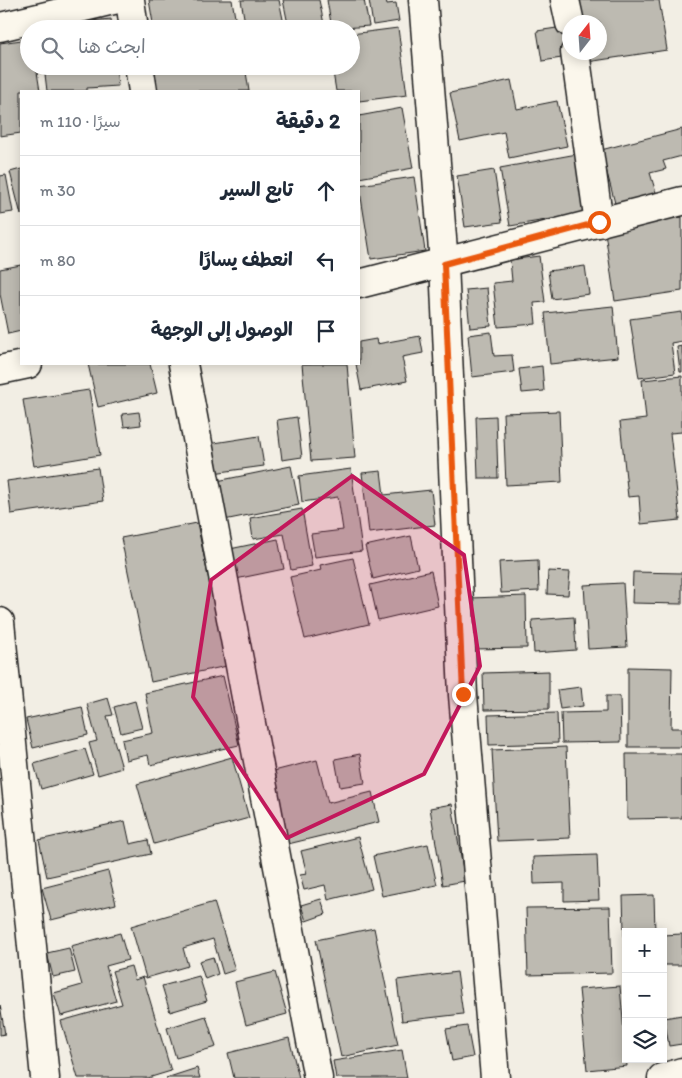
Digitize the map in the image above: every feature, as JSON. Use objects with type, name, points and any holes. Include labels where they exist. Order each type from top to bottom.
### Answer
[{"type":"street","points":[[30,20],[114,0]]},
{"type":"street","points":[[130,0],[133,20]]},
{"type":"street","points":[[423,0],[444,264],[463,694],[495,1078]]},
{"type":"street","points":[[565,0],[568,15]]},
{"type":"street","points":[[0,27],[20,22]]},
{"type":"street","points":[[576,60],[599,222]]},
{"type":"street","points":[[140,75],[143,90]]},
{"type":"street","points":[[360,284],[444,264],[682,201]]},
{"type":"street","points":[[0,370],[23,365]]},
{"type":"street","points":[[183,365],[318,1078]]},
{"type":"street","points":[[0,622],[45,1078]]},
{"type":"street","points":[[662,1078],[682,1072]]},
{"type":"highlighted area","points":[[352,476],[464,555],[480,666],[424,774],[287,838],[193,697],[211,580]]},
{"type":"building","points":[[149,0],[232,0],[235,20],[152,20]]},
{"type":"building","points":[[241,0],[279,0],[283,20],[244,20]]},
{"type":"building","points":[[283,0],[319,0],[323,20],[287,20]]},
{"type":"building","points":[[327,0],[364,0],[369,26],[360,27],[360,20],[330,20]]},
{"type":"building","points":[[369,0],[386,0],[387,4],[396,3],[399,21],[373,25]]},
{"type":"building","points":[[577,0],[659,0],[667,50],[607,59],[607,15],[580,15]]},
{"type":"building","points":[[562,27],[562,58],[542,61],[537,31]]},
{"type":"building","points":[[398,28],[407,95],[360,101],[360,90],[336,90],[333,75],[360,75],[360,33]]},
{"type":"building","points":[[20,40],[20,75],[37,75],[40,90],[20,90],[20,133],[0,136],[0,43]]},
{"type":"building","points":[[45,75],[117,75],[118,86],[87,88],[87,90],[47,90]]},
{"type":"building","points":[[153,75],[246,75],[249,90],[156,90]]},
{"type":"building","points":[[511,80],[517,109],[557,101],[567,146],[509,158],[504,132],[460,141],[450,93]]},
{"type":"building","points":[[402,108],[413,168],[360,178],[360,116]]},
{"type":"building","points":[[682,129],[682,156],[663,161],[666,169],[650,173],[657,196],[616,207],[601,150]]},
{"type":"building","points":[[577,154],[588,213],[510,226],[500,168]]},
{"type":"building","points":[[20,169],[20,211],[10,172]]},
{"type":"building","points":[[494,170],[502,222],[465,227],[457,176]]},
{"type":"building","points":[[6,175],[13,212],[0,214],[0,176]]},
{"type":"building","points":[[414,177],[425,251],[371,259],[360,185]]},
{"type":"building","points":[[682,217],[682,291],[615,301],[605,232],[618,226]]},
{"type":"building","points":[[539,256],[545,302],[534,303],[536,324],[498,327],[493,283],[512,281],[510,260]]},
{"type":"building","points":[[20,265],[20,331],[8,334],[0,294],[0,269]]},
{"type":"building","points":[[585,266],[589,294],[552,299],[548,271]]},
{"type":"building","points":[[487,288],[491,326],[470,328],[466,290]]},
{"type":"building","points":[[613,306],[618,357],[550,364],[545,313]]},
{"type":"building","points":[[682,312],[682,341],[671,343],[675,373],[639,378],[630,319]]},
{"type":"building","points":[[491,332],[494,356],[512,355],[514,372],[472,377],[468,335]]},
{"type":"building","points":[[420,336],[423,353],[402,357],[407,381],[361,390],[356,365],[360,365],[360,342],[376,339],[377,344]]},
{"type":"building","points":[[682,346],[682,372],[680,372],[677,347]]},
{"type":"building","points":[[88,365],[150,365],[157,393],[98,407]]},
{"type":"building","points":[[302,365],[347,365],[355,458],[311,461]]},
{"type":"building","points":[[542,366],[544,391],[522,393],[519,369]]},
{"type":"building","points":[[682,376],[682,432],[670,433],[680,520],[641,524],[639,496],[628,497],[620,422],[646,419],[642,380]]},
{"type":"building","points":[[89,390],[100,455],[34,466],[23,400]]},
{"type":"building","points":[[559,411],[562,482],[506,485],[503,413]]},
{"type":"building","points":[[139,412],[141,425],[124,427],[122,414]]},
{"type":"building","points":[[496,416],[498,478],[478,478],[476,417]]},
{"type":"building","points":[[297,417],[302,457],[282,460],[277,420]]},
{"type":"building","points":[[259,436],[264,466],[213,473],[208,444]]},
{"type":"building","points":[[291,466],[299,505],[224,520],[217,481]]},
{"type":"building","points":[[98,468],[103,501],[11,514],[7,481]]},
{"type":"building","points":[[351,469],[362,551],[315,557],[311,534],[343,530],[338,497],[302,502],[299,476]]},
{"type":"building","points":[[381,471],[384,495],[431,490],[435,525],[369,533],[362,473]]},
{"type":"building","points":[[302,509],[312,566],[291,570],[284,534],[253,539],[250,518]]},
{"type":"building","points":[[197,523],[227,666],[151,682],[121,538]]},
{"type":"building","points":[[411,536],[418,568],[373,579],[365,546]]},
{"type":"building","points":[[278,539],[284,569],[231,580],[225,550]]},
{"type":"building","points":[[353,558],[369,624],[305,639],[290,577],[321,570],[320,565]]},
{"type":"building","points":[[538,560],[539,591],[501,593],[499,562]]},
{"type":"building","points":[[431,571],[438,606],[378,620],[370,585]]},
{"type":"building","points":[[548,571],[570,572],[568,595],[547,594]]},
{"type":"building","points":[[633,572],[682,573],[682,604],[632,603]]},
{"type":"building","points":[[623,583],[627,647],[588,649],[584,585]]},
{"type":"building","points":[[526,596],[527,648],[473,649],[471,598]]},
{"type":"building","points":[[574,617],[576,650],[534,653],[532,620]]},
{"type":"building","points":[[628,667],[672,668],[671,728],[682,728],[682,747],[628,747]]},
{"type":"building","points":[[549,671],[549,709],[484,710],[483,673]]},
{"type":"building","points":[[223,676],[239,745],[150,765],[148,755],[126,760],[122,740],[153,733],[145,693]]},
{"type":"building","points":[[581,687],[583,706],[560,709],[557,690]]},
{"type":"building","points":[[606,696],[620,696],[621,742],[562,743],[561,713],[606,712]]},
{"type":"building","points":[[108,698],[113,715],[107,716],[122,768],[98,775],[89,743],[97,741],[87,704]]},
{"type":"building","points":[[135,701],[142,728],[121,733],[114,707]]},
{"type":"building","points":[[82,707],[88,735],[33,748],[26,719]]},
{"type":"building","points":[[557,713],[558,743],[489,745],[488,715]]},
{"type":"building","points":[[566,747],[570,838],[497,841],[492,750]]},
{"type":"building","points":[[85,749],[93,774],[41,789],[34,764]]},
{"type":"building","points":[[360,754],[365,783],[340,787],[335,759]]},
{"type":"building","points":[[626,754],[682,754],[682,818],[627,819]]},
{"type":"building","points":[[232,757],[249,818],[154,844],[137,784]]},
{"type":"building","points":[[317,760],[328,803],[372,792],[379,822],[288,844],[270,772]]},
{"type":"building","points":[[452,804],[465,881],[443,885],[430,808]]},
{"type":"building","points":[[125,821],[130,844],[148,840],[151,854],[47,877],[39,840]]},
{"type":"building","points":[[358,837],[372,889],[328,900],[325,885],[304,890],[300,875],[307,874],[301,851]]},
{"type":"building","points":[[428,844],[437,885],[382,896],[373,856]]},
{"type":"building","points":[[597,855],[599,900],[564,901],[564,883],[534,884],[533,857]]},
{"type":"building","points":[[108,871],[116,904],[51,920],[42,888]]},
{"type":"building","points":[[654,895],[655,928],[624,928],[623,896]]},
{"type":"building","points":[[321,899],[326,914],[306,921],[301,905]]},
{"type":"building","points":[[214,902],[235,970],[223,974],[213,939],[183,948],[188,966],[146,978],[131,926]]},
{"type":"building","points":[[610,907],[612,973],[528,975],[526,908]]},
{"type":"building","points":[[374,928],[398,1045],[341,1057],[316,940]]},
{"type":"building","points":[[120,933],[128,960],[106,966],[116,1001],[61,1016],[54,993],[82,985],[71,946]]},
{"type":"building","points":[[682,934],[682,965],[667,965],[667,935]]},
{"type":"building","points":[[69,948],[75,972],[53,977],[47,953]]},
{"type":"building","points":[[213,957],[218,974],[205,979],[199,961]]},
{"type":"building","points":[[131,966],[135,980],[143,977],[171,1071],[148,1078],[78,1078],[61,1021],[122,1004],[112,971]]},
{"type":"building","points":[[275,972],[287,1014],[246,1025],[235,982]]},
{"type":"building","points":[[457,972],[463,1014],[402,1021],[397,980]]},
{"type":"building","points":[[199,976],[207,1001],[170,1012],[162,986]]},
{"type":"building","points":[[620,986],[622,1063],[627,1063],[627,1066],[587,1070],[579,989]]},
{"type":"building","points":[[0,1005],[5,1034],[0,1035]]},
{"type":"building","points":[[682,1015],[682,1044],[669,1046],[667,1018]]},
{"type":"building","points":[[206,1016],[216,1047],[176,1058],[167,1028]]},
{"type":"building","points":[[467,1026],[473,1057],[452,1061],[446,1029]]},
{"type":"building","points":[[289,1038],[299,1078],[234,1078],[228,1053]]},
{"type":"building","points":[[402,1050],[407,1078],[336,1078],[333,1061]]},
{"type":"building","points":[[197,1068],[200,1078],[166,1078]]},
{"type":"route","points":[[463,694],[444,264],[599,222]]}]
